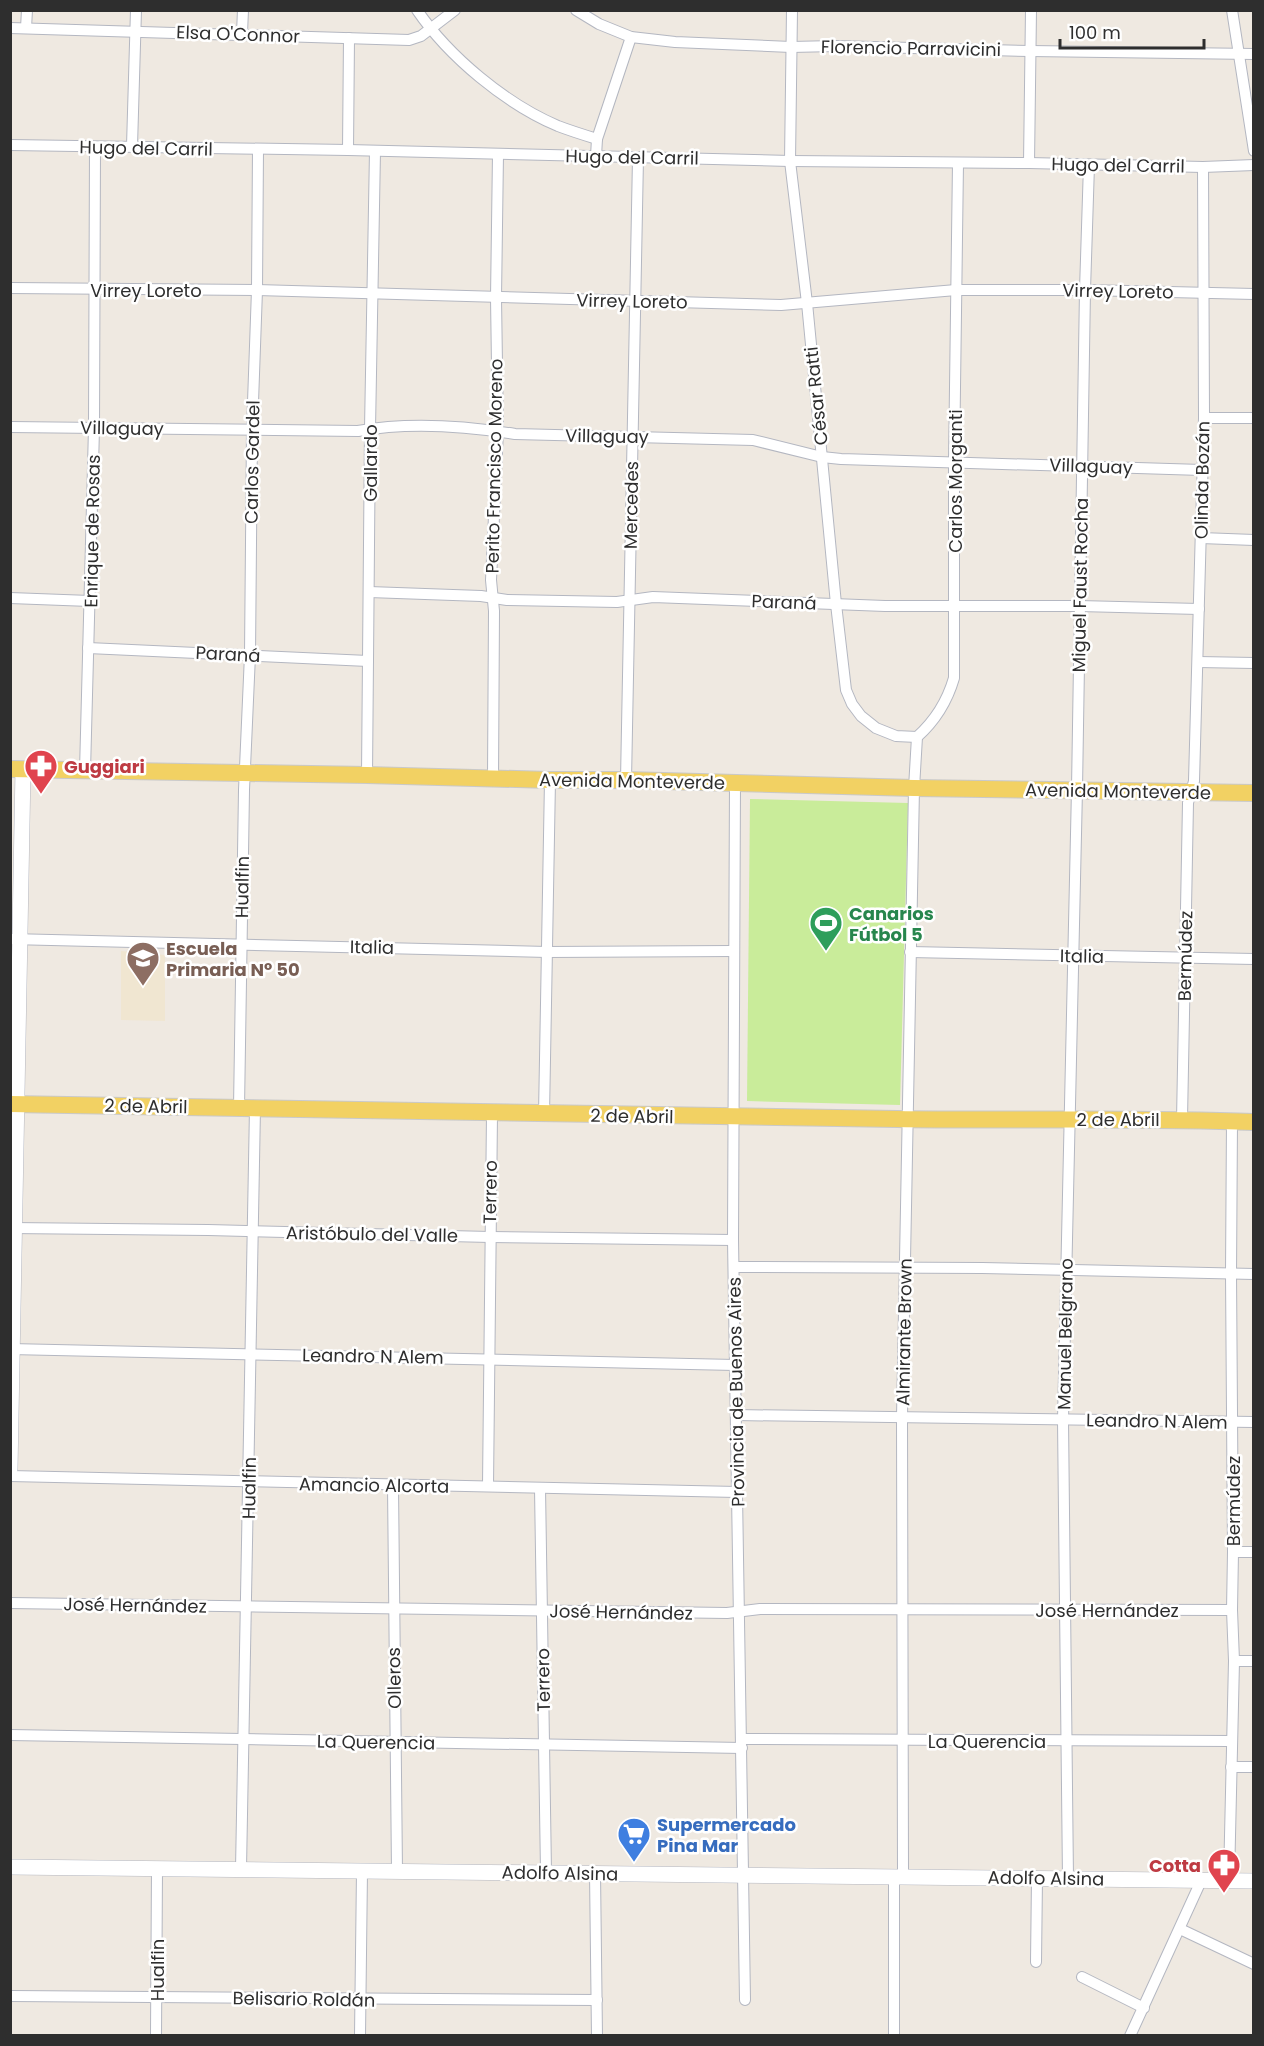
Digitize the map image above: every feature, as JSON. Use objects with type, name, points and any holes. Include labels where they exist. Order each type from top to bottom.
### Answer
[{"type":"main road","name":"Avenida Monteverde","points":[[16,769],[1254,793]]},
{"type":"main road","name":"2 de Abril","points":[[14,1104],[544,1115],[1254,1122]]},
{"type":"street","points":[[26,28],[27,10]]},
{"type":"street","points":[[132,146],[136,10]]},
{"type":"street","points":[[242,33],[243,10]]},
{"type":"street","points":[[417,10],[431,30],[463,62],[494,88],[558,126],[597,139]]},
{"type":"street","name":"Elsa O'Connor","points":[[10,28],[242,33],[410,40],[417,39],[431,30],[455,10]]},
{"type":"street","name":"Florencio Parravicini","points":[[576,10],[599,24],[631,37],[675,42],[791,47],[835,45],[1030,51],[1254,54]]},
{"type":"street","name":"César Ratti","points":[[792,10],[790,161],[807,303],[846,690],[861,717],[876,728],[896,736],[917,736]]},
{"type":"street","points":[[1029,163],[1031,10]]},
{"type":"street","points":[[1232,10],[1254,151]]},
{"type":"street","points":[[596,156],[597,139],[631,37]]},
{"type":"street","points":[[348,150],[349,38]]},
{"type":"street","name":"Hugo del Carril","points":[[10,145],[348,150],[790,161],[1203,167],[1254,165]]},
{"type":"street","name":"Enrique de Rosas","points":[[85,771],[94,428],[95,147]]},
{"type":"street","name":"Carlos Gardel","points":[[245,774],[250,655],[258,149]]},
{"type":"street","name":"Gallardo","points":[[367,775],[375,151]]},
{"type":"street","name":"Perito Francisco Moreno","points":[[493,778],[494,611],[491,580],[498,431],[496,298],[498,154]]},
{"type":"street","name":"Mercedes","points":[[627,780],[638,158]]},
{"type":"street","name":"Carlos Morganti","points":[[917,736],[940,712],[949,695],[954,678],[958,163]]},
{"type":"street","name":"Miguel Faust Rocha","points":[[1077,789],[1089,165]]},
{"type":"street","name":"Olinda Bozán","points":[[1191,792],[1194,781],[1200,609],[1204,418],[1203,167]]},
{"type":"street","name":"Virrey Loreto","points":[[10,288],[257,290],[781,305],[956,290],[1254,294]]},
{"type":"street","points":[[1204,418],[1254,418]]},
{"type":"street","name":"Villaguay","points":[[10,427],[358,431],[384,426],[474,428],[515,434],[753,440],[822,457],[1202,470]]},
{"type":"street","points":[[1201,538],[1254,540]]},
{"type":"street","name":"Paraná","points":[[369,592],[507,600],[629,600],[653,597],[836,604],[1200,609]]},
{"type":"street","points":[[10,598],[90,601]]},
{"type":"street","name":"Paraná","points":[[88,648],[368,661]]},
{"type":"street","points":[[1198,662],[1254,663]]},
{"type":"street","points":[[914,788],[917,736]]},
{"type":"street","points":[[10,1469],[16,769]]},
{"type":"street","name":"Hualfin","points":[[241,1869],[253,1231],[241,944],[245,774]]},
{"type":"street","points":[[544,1115],[550,780]]},
{"type":"street","name":"Provincia de Buenos Aires","points":[[735,783],[733,1240],[745,2000]]},
{"type":"street","name":"Almirante Brown","points":[[894,2036],[903,1741],[903,1417],[914,788]]},
{"type":"street","name":"Manuel Belgrano","points":[[1068,1879],[1063,1420],[1077,789]]},
{"type":"street","name":"Bermúdez","points":[[1182,1120],[1188,803],[1191,792]]},
{"type":"street","name":"Italia","points":[[15,939],[547,952],[734,951]]},
{"type":"street","name":"Italia","points":[[910,952],[1254,959]]},
{"type":"street","name":"Terrero","points":[[488,1486],[492,1114]]},
{"type":"street","name":"Bermúdez","points":[[1229,1880],[1234,1661],[1232,1610],[1232,1121]]},
{"type":"street","name":"Aristóbulo del Valle","points":[[13,1228],[733,1240]]},
{"type":"street","points":[[734,1267],[905,1267],[1254,1274]]},
{"type":"street","name":"Leandro N Alem","points":[[12,1349],[735,1365]]},
{"type":"street","name":"Leandro N Alem","points":[[736,1415],[1254,1422]]},
{"type":"street","name":"Amancio Alcorta","points":[[10,1476],[736,1492]]},
{"type":"street","name":"Olleros","points":[[393,1486],[397,1871]]},
{"type":"street","name":"Terrero","points":[[540,1488],[546,1872]]},
{"type":"street","points":[[1233,1552],[1254,1552]]},
{"type":"street","name":"José Hernández","points":[[10,1603],[542,1611],[1232,1610]]},
{"type":"street","points":[[1234,1661],[1254,1661]]},
{"type":"street","name":"La Querencia","points":[[10,1735],[544,1744],[1066,1740],[1231,1742]]},
{"type":"street","points":[[1231,1767],[1254,1767]]},
{"type":"street","name":"Adolfo Alsina","points":[[10,1867],[1254,1881]]},
{"type":"street","name":"Hualfin","points":[[156,2036],[157,1868]]},
{"type":"street","points":[[360,2036],[362,1871]]},
{"type":"street","points":[[595,1873],[597,2036]]},
{"type":"street","points":[[1036,1962],[1037,1878]]},
{"type":"street","points":[[1130,2036],[1201,1881]]},
{"type":"street","points":[[1180,1929],[1254,1964]]},
{"type":"street","points":[[1082,1977],[1144,2008]]},
{"type":"street","name":"Belisario Roldán","points":[[10,1996],[597,2000]]},
{"type":"shaded area","name":"Escuela Primaria Nº 50","points":[[121,951],[165,955],[165,1021],[121,1020]]},
{"type":"green space","name":"Canarios Fútbol 5","points":[[750,799],[908,803],[900,1105],[747,1101]]},
{"type":"place","name":"Guggiari","points":[[41,795]]},
{"type":"place","name":"Canarios Fútbol 5","points":[[826,952]]},
{"type":"place","name":"Escuela Primaria Nº 50","points":[[143,987]]},
{"type":"place","name":"Supermercado Pina Mar","points":[[634,1863]]},
{"type":"place","name":"Cotta","points":[[1224,1894]]}]
